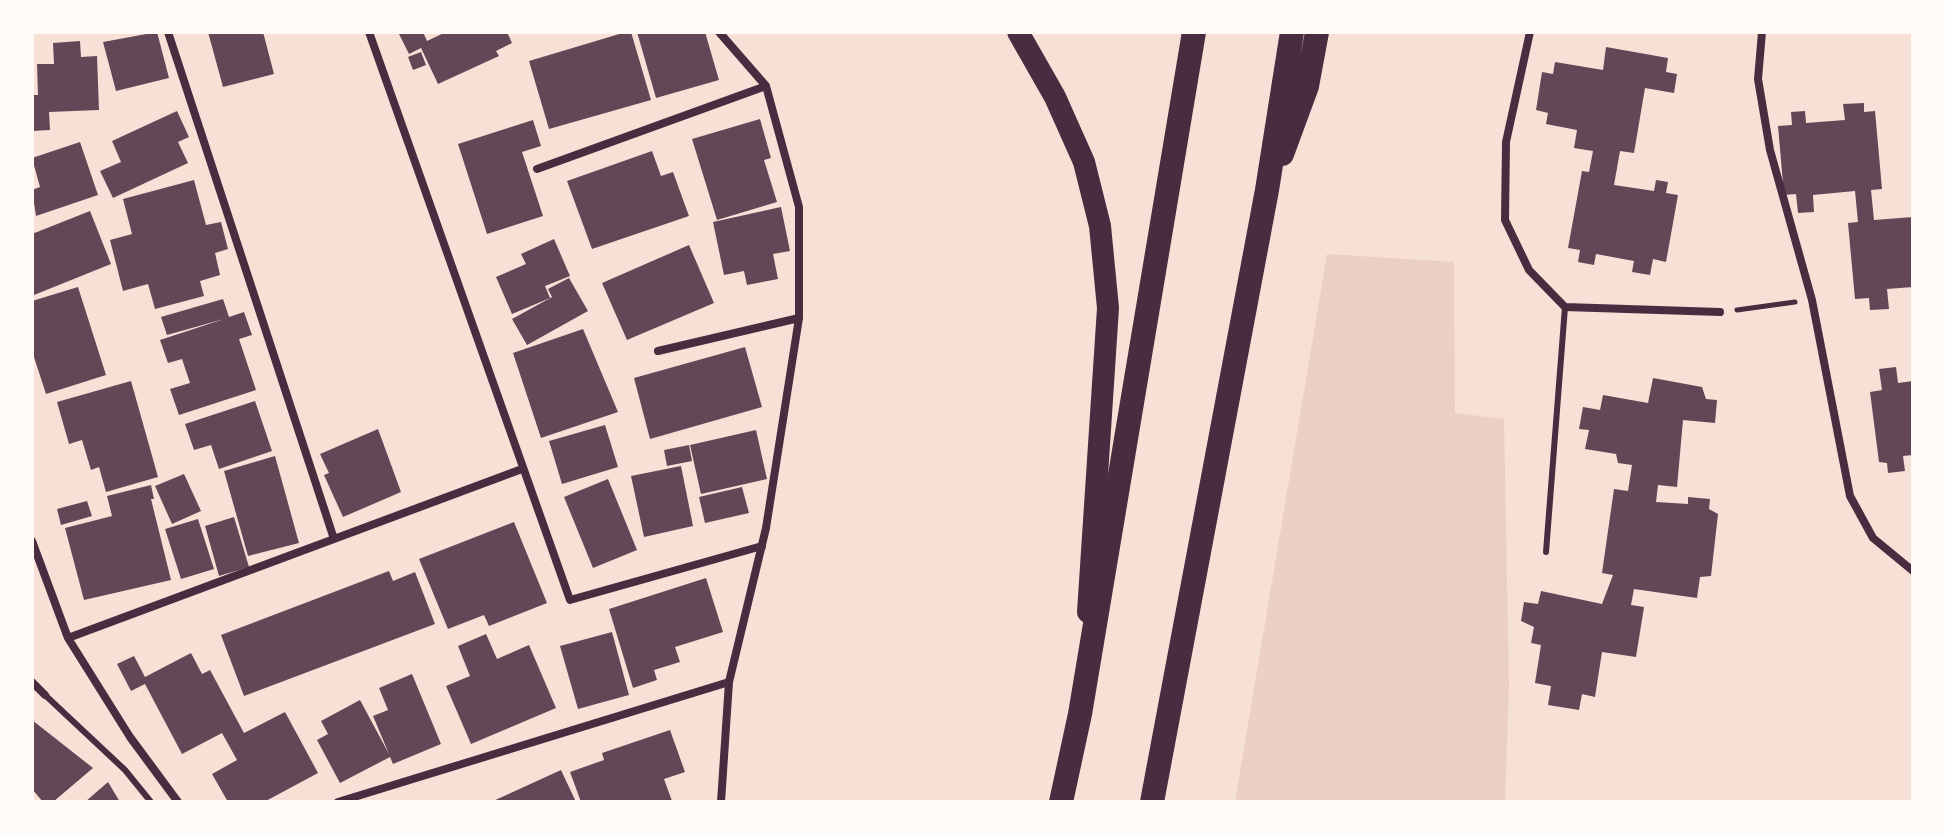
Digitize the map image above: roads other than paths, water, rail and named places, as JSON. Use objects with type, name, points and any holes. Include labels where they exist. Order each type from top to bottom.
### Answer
[{"type":"highway","points":[[1018,32],[1055,97],[1084,162],[1100,226],[1108,308],[1080,714]]},
{"type":"highway","points":[[1061,802],[1080,714],[1194,32]]},
{"type":"highway","points":[[1152,802],[1267,190],[1292,32]]},
{"type":"highway","points":[[1267,190],[1307,86],[1317,32]]},
{"type":"street","points":[[168,32],[334,539]]},
{"type":"street","points":[[369,32],[570,600],[762,546]]},
{"type":"street","points":[[719,32],[766,86],[799,207],[799,318],[762,546],[729,682],[721,802]]},
{"type":"street","points":[[1530,32],[1506,142],[1505,220],[1529,270],[1565,307],[1720,312]]},
{"type":"street","points":[[1762,32],[1758,79],[1770,150],[1812,300],[1850,496],[1873,538],[1913,571]]},
{"type":"street","points":[[537,169],[766,86]]},
{"type":"street","points":[[658,351],[799,318]]},
{"type":"street","points":[[68,638],[522,469]]},
{"type":"street","points":[[32,541],[68,638],[130,737],[178,802]]},
{"type":"street","points":[[32,682],[45,695]]},
{"type":"street","points":[[338,802],[729,682]]},
{"type":"lane","points":[[1546,552],[1565,307]]},
{"type":"lane","points":[[45,695],[125,770],[151,802]]}]
